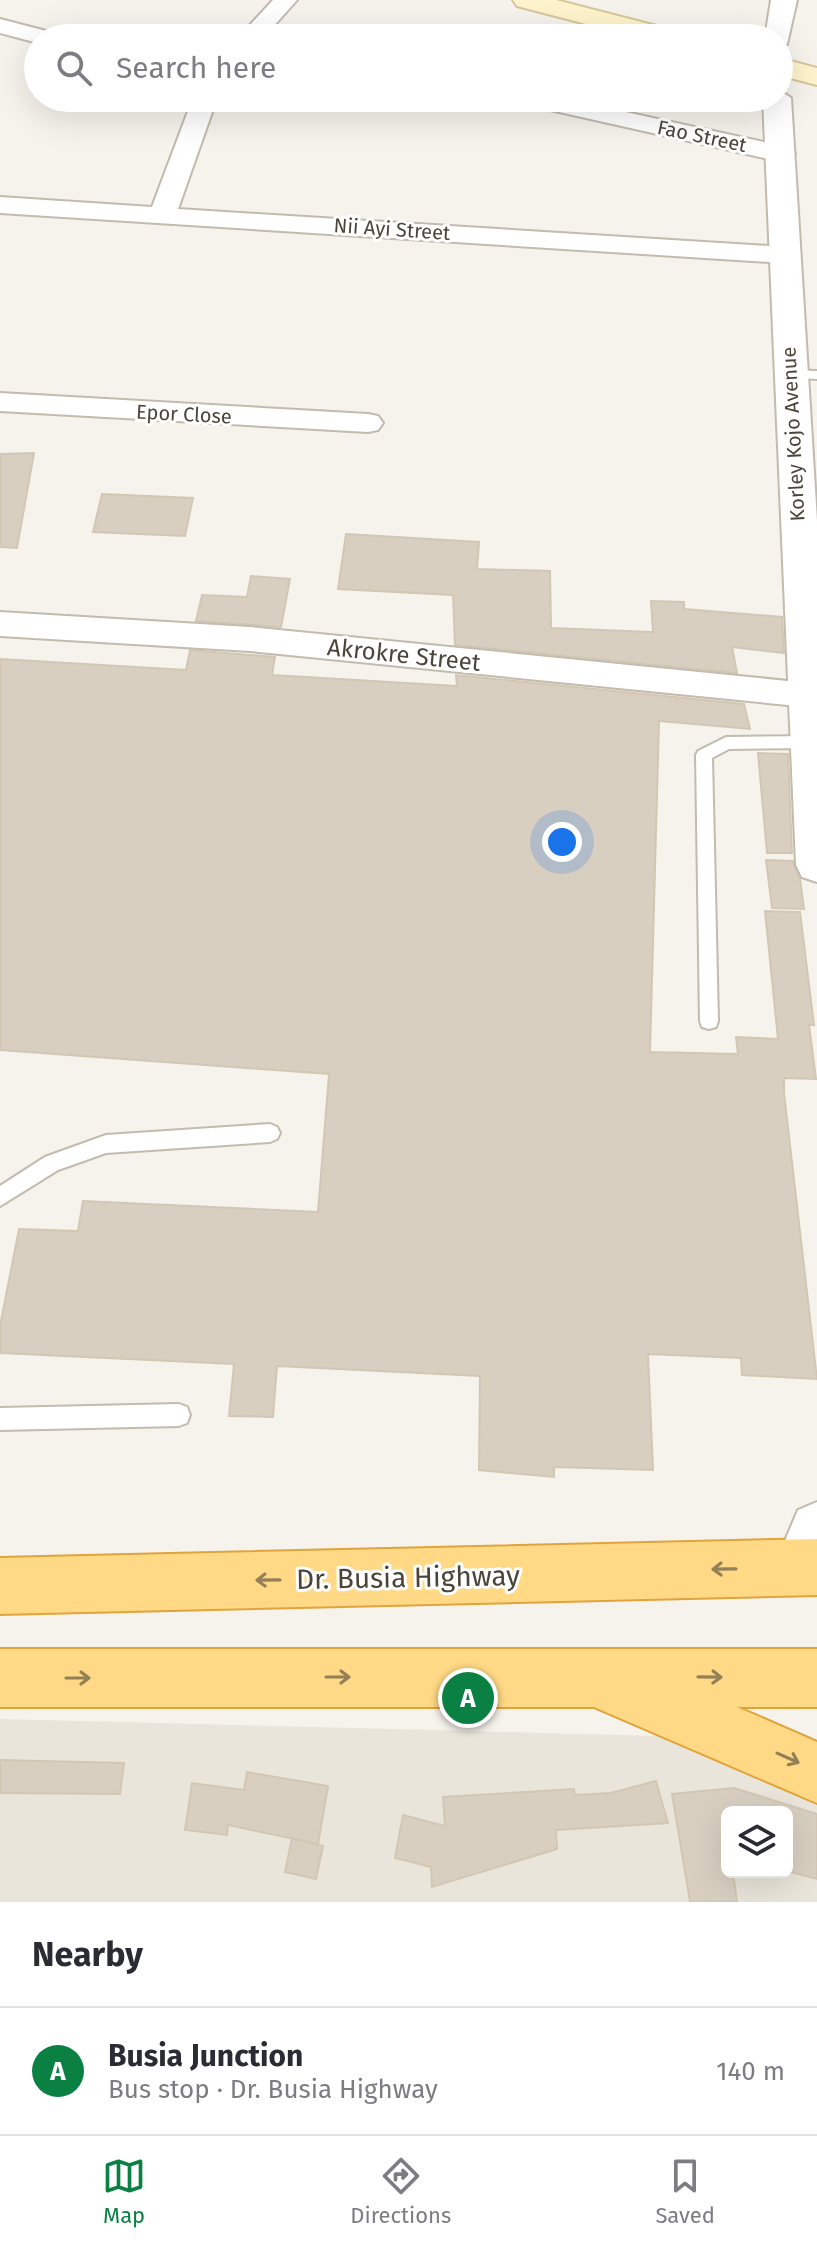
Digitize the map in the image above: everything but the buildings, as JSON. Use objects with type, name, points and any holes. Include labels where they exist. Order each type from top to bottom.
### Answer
[{"type":"highway","name":"Dr. Busia Highway","points":[[0,1586],[812,1554]]},
{"type":"highway","points":[[586,1675],[751,1742],[817,1773]]},
{"type":"highway","points":[[0,1678],[586,1675],[817,1678]]},
{"type":"main road","points":[[526,0],[618,24]]},
{"type":"main road","points":[[793,70],[817,77]]},
{"type":"street","points":[[265,24],[286,0]]},
{"type":"street","points":[[780,24],[784,0]]},
{"type":"street","points":[[0,26],[24,32]]},
{"type":"street","points":[[163,213],[200,112]]},
{"type":"street","name":"Fao Street","points":[[592,112],[782,154]]},
{"type":"street","name":"Korley Kojo Avenue","points":[[778,112],[784,255],[804,375],[808,695],[817,865]]},
{"type":"street","name":"Nii Ayi Street","points":[[0,205],[784,255]]},
{"type":"street","name":"Epor Close","points":[[0,402],[368,423]]},
{"type":"street","name":"Akrokre Street","points":[[0,624],[250,639],[808,695]]},
{"type":"lane","points":[[709,1021],[704,755],[726,743],[811,742]]},
{"type":"lane","points":[[0,1197],[52,1163],[106,1144],[270,1133]]},
{"type":"lane","points":[[0,1419],[179,1415]]},
{"type":"shaded area","points":[[0,1719],[817,1740],[817,1902],[0,1902]]},
{"type":"place","name":"Busia Junction","points":[[468,1698]]}]
